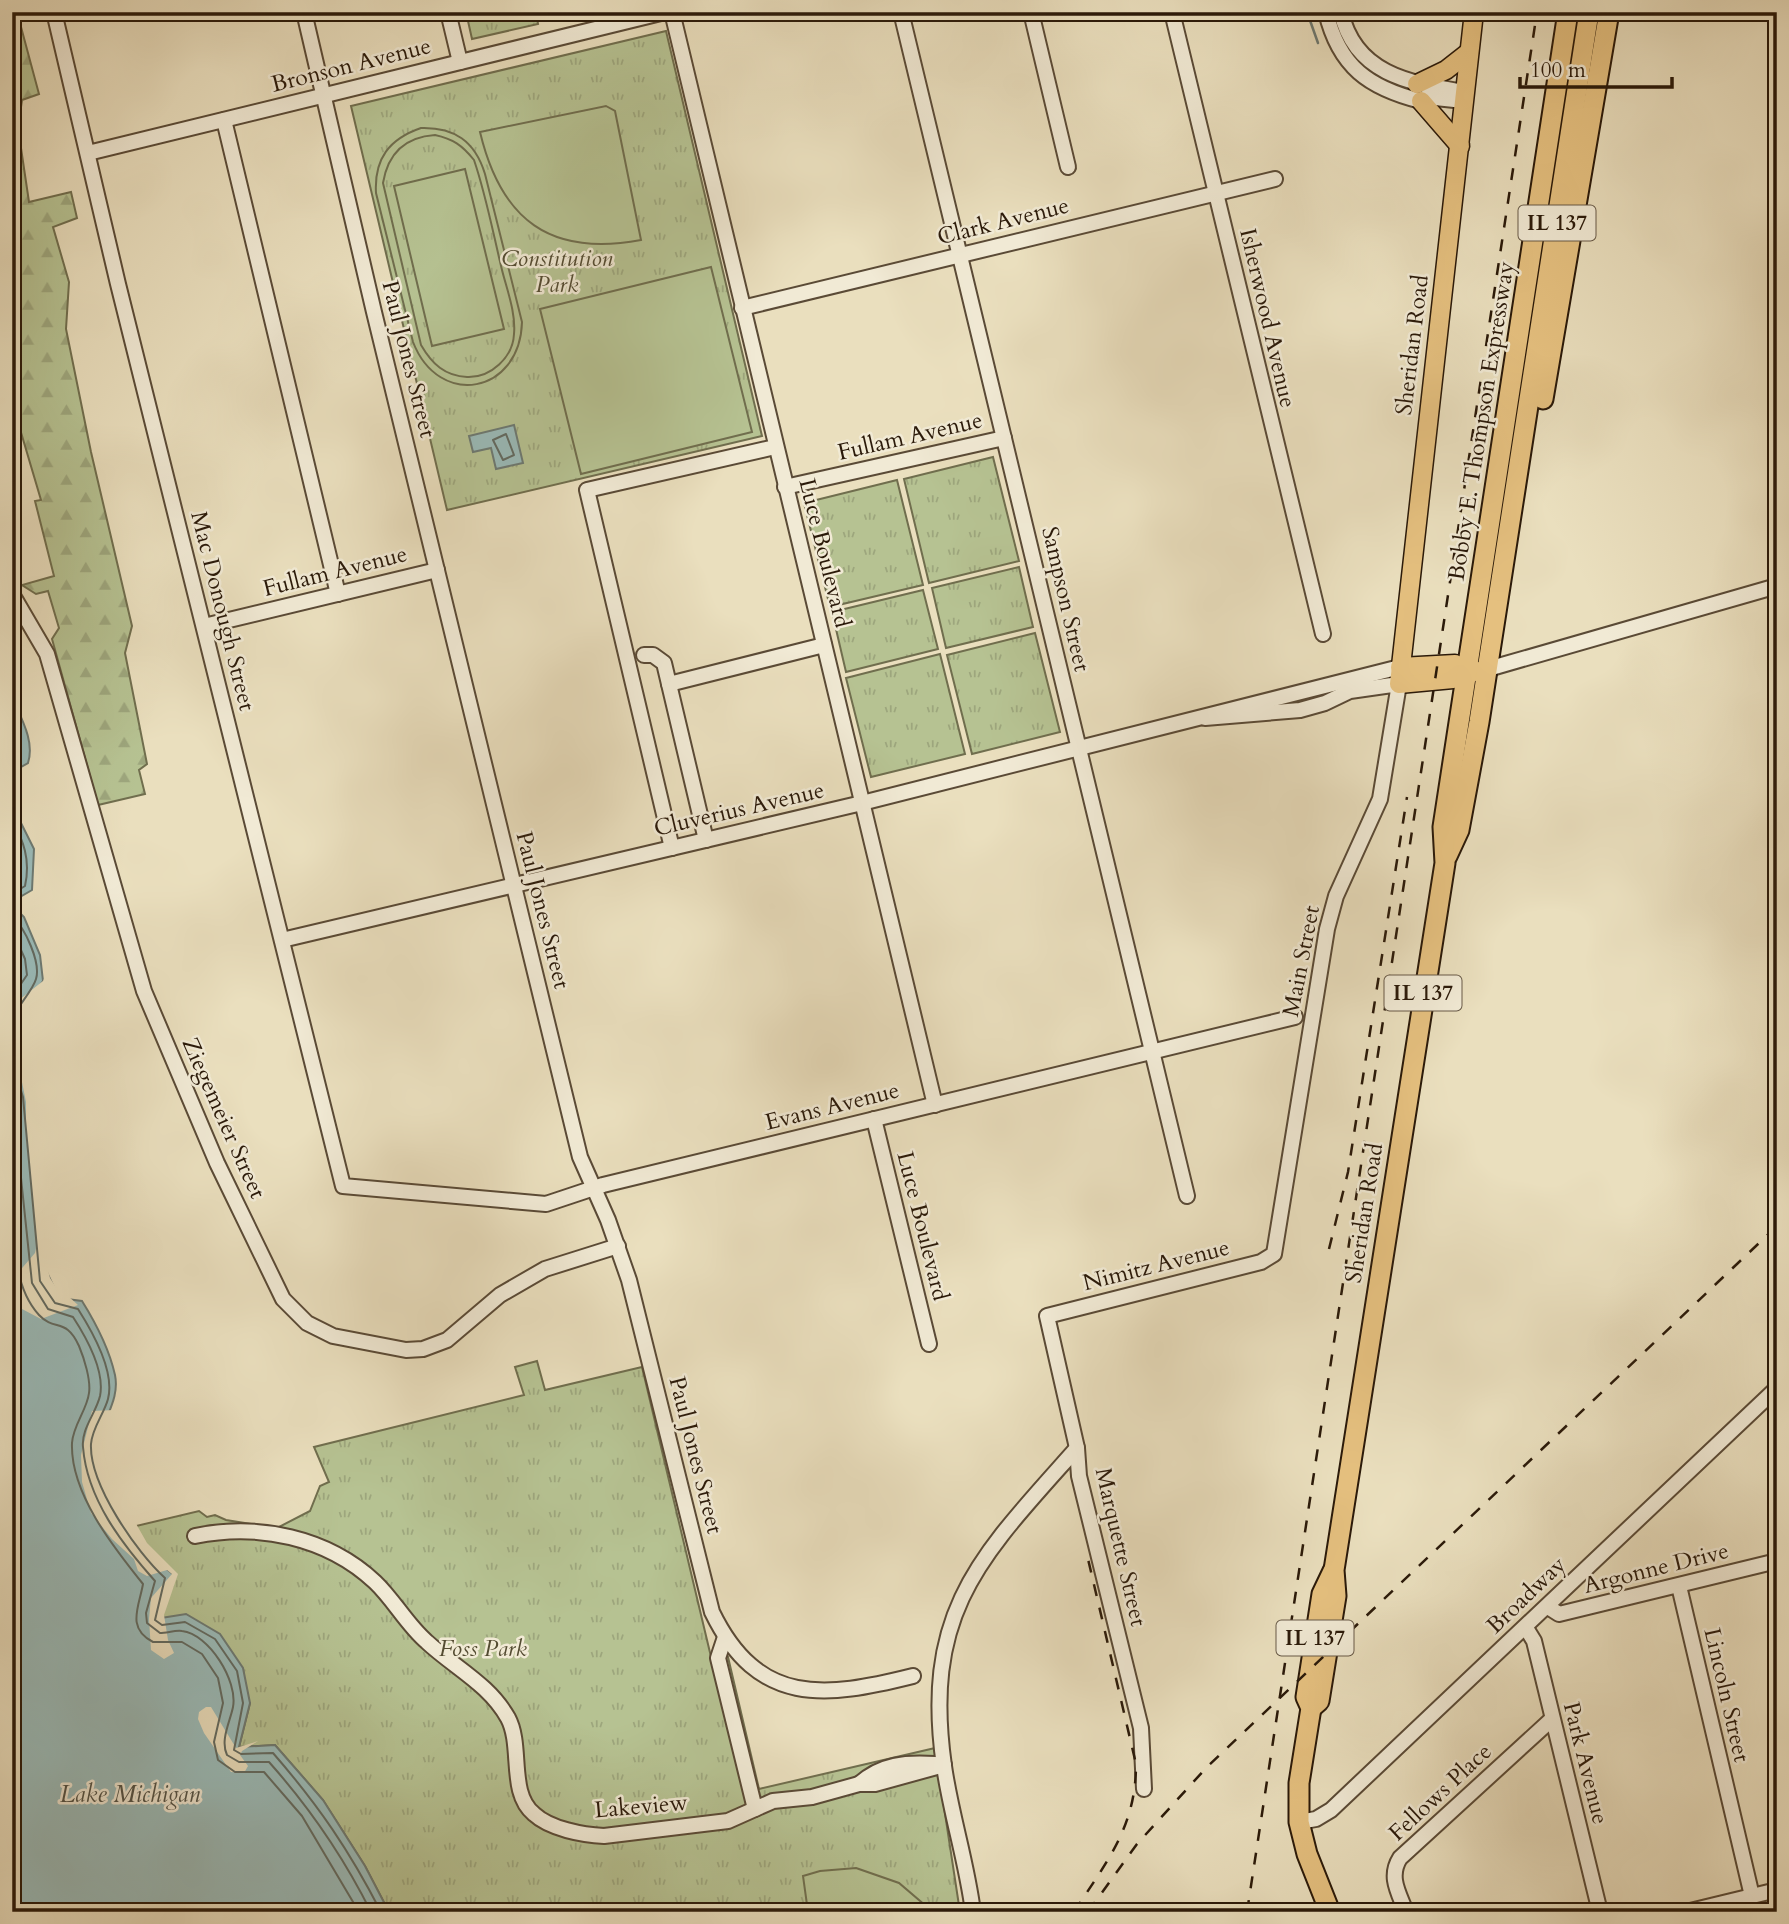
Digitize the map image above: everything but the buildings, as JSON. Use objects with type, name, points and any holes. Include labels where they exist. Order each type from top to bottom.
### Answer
[{"type":"highway","name":"Bobby E. Thompson Expressway","points":[[1468,672],[1568,12]]},
{"type":"highway","name":"Bobby E. Thompson Expressway","points":[[1488,669],[1589,12]]},
{"type":"highway","points":[[1525,434],[1541,409],[1609,12]]},
{"type":"highway","name":"Sheridan Road","points":[[1444,863],[1459,830],[1488,669]]},
{"type":"highway","name":"Sheridan Road","points":[[1330,1912],[1307,1854],[1299,1822],[1299,1783],[1311,1708],[1319,1701],[1336,1596],[1334,1570],[1444,863],[1443,827],[1468,672]]},
{"type":"main road","name":"Sheridan Road","points":[[1400,676],[1474,12]]},
{"type":"main road","points":[[1460,146],[1419,93],[1469,52]]},
{"type":"main road","points":[[1400,676],[1453,679],[1468,672],[1488,669]]},
{"type":"street","name":"Mac Donough Street","points":[[54,12],[343,1186],[378,1189]]},
{"type":"street","name":"Paul Jones Street","points":[[304,12],[580,1157],[618,1246],[629,1280],[708,1602],[725,1637],[754,1668],[772,1679],[804,1690],[839,1692],[913,1676]]},
{"type":"street","points":[[448,12],[460,62]]},
{"type":"street","name":"Bronson Avenue","points":[[88,153],[666,12]]},
{"type":"street","name":"Luce Boulevard","points":[[672,12],[936,1105]]},
{"type":"street","name":"Sampson Street","points":[[901,12],[1187,1196]]},
{"type":"street","points":[[1031,12],[1068,167]]},
{"type":"street","points":[[1326,12],[1332,37],[1345,58],[1377,88],[1465,97]]},
{"type":"street","points":[[1341,12],[1349,35],[1371,64],[1402,80],[1419,93]]},
{"type":"street","name":"Isherwood Avenue","points":[[1172,13],[1323,634]]},
{"type":"street","points":[[224,120],[338,594]]},
{"type":"street","name":"Clark Avenue","points":[[742,308],[1275,179]]},
{"type":"street","name":"Fullam Avenue","points":[[785,487],[1004,438]]},
{"type":"street","points":[[672,848],[587,490],[775,447]]},
{"type":"street","name":"Fullam Avenue","points":[[204,626],[437,570]]},
{"type":"street","points":[[1488,669],[1777,586]]},
{"type":"street","name":"Ziegemeier Street","points":[[12,594],[47,654],[144,991],[217,1163],[283,1299],[307,1323],[333,1336],[406,1350],[424,1349],[447,1340],[500,1295],[545,1269],[618,1246]]},
{"type":"street","points":[[669,684],[824,645]]},
{"type":"street","points":[[644,655],[661,659],[706,840]]},
{"type":"street","name":"Cluverius Avenue","points":[[282,940],[862,803],[1205,718],[1400,676]]},
{"type":"street","name":"Main Street","points":[[1274,1254],[1327,929],[1336,896],[1380,799],[1400,676]]},
{"type":"street","name":"Evans Avenue","points":[[378,1189],[546,1203],[593,1188],[1294,1017]]},
{"type":"street","name":"Luce Boulevard","points":[[874,1119],[929,1344]]},
{"type":"street","name":"Nimitz Avenue","points":[[1047,1316],[1261,1262],[1274,1254]]},
{"type":"street","name":"Marquette Street","points":[[1047,1316],[1077,1448],[1079,1476],[1141,1728],[1144,1789]]},
{"type":"street","name":"Broadway","points":[[1299,1822],[1316,1819],[1331,1810],[1777,1388]]},
{"type":"street","points":[[972,1912],[944,1765],[940,1717],[942,1658],[956,1608],[974,1573],[995,1541],[1077,1448]]},
{"type":"street","name":"Lakeview","points":[[195,1536],[245,1530],[309,1542],[355,1566],[375,1582],[423,1639],[488,1690],[500,1704],[516,1741],[523,1799],[534,1814],[547,1822],[590,1835],[604,1836],[729,1821],[773,1801],[812,1797],[859,1784],[874,1784],[944,1765]]},
{"type":"street","name":"Argonne Drive","points":[[1548,1607],[1559,1614],[1777,1561]]},
{"type":"street","name":"Lincoln Street","points":[[1679,1586],[1752,1896]]},
{"type":"street","name":"Park Avenue","points":[[1526,1628],[1534,1641],[1600,1912]]},
{"type":"street","points":[[725,1637],[718,1658],[755,1809]]},
{"type":"street","name":"Fellows Place","points":[[1406,1912],[1394,1880],[1395,1866],[1400,1858],[1552,1719]]},
{"type":"street","points":[[1686,1912],[1726,1907],[1752,1896],[1777,1890]]},
{"type":"green space","points":[[12,12],[17,12],[39,94],[22,100],[18,128],[29,202],[71,192],[77,218],[53,227],[69,282],[66,329],[91,452],[132,626],[125,653],[147,764],[139,770],[145,794],[98,805],[52,639],[59,628],[48,591],[36,594],[22,585],[54,576],[35,501],[41,500],[12,402]]},
{"type":"green space","points":[[466,12],[536,12],[538,24],[472,39]]},
{"type":"green space","name":"Constitution Park","points":[[666,31],[762,436],[447,510],[351,106]]},
{"type":"green space","points":[[606,106],[615,111],[641,240],[609,244],[580,243],[556,237],[534,225],[516,209],[501,188],[489,163],[480,132]]},
{"type":"green space","points":[[421,128],[433,128],[453,133],[469,145],[485,174],[522,322],[518,346],[508,365],[493,378],[476,384],[458,384],[441,377],[425,363],[413,342],[376,193],[381,160],[392,144]],"holes":[[[435,135],[457,143],[474,160],[514,318],[510,351],[492,370],[476,376],[459,376],[446,371],[430,358],[421,345],[383,183],[389,163],[400,148],[415,139]]]},
{"type":"green space","points":[[465,169],[504,329],[432,346],[394,186]]},
{"type":"green space","points":[[711,267],[752,432],[581,474],[540,309]]},
{"type":"green space","points":[[993,457],[1019,561],[929,583],[904,479]]},
{"type":"green space","points":[[897,480],[923,585],[830,607],[804,503]]},
{"type":"green space","points":[[1019,567],[1033,627],[946,648],[932,588]]},
{"type":"green space","points":[[923,590],[938,649],[846,672],[832,612]]},
{"type":"green space","points":[[1035,633],[1060,732],[972,754],[947,655]]},
{"type":"green space","points":[[940,654],[965,754],[871,777],[846,678]]},
{"type":"green space","name":"Foss Park","points":[[537,1361],[545,1390],[642,1367],[712,1661],[728,1657],[759,1789],[935,1748],[960,1912],[389,1912],[365,1866],[323,1800],[275,1745],[239,1747],[250,1703],[160,1618],[132,1527],[199,1511],[207,1517],[215,1515],[226,1520],[277,1528],[310,1511],[320,1486],[329,1482],[314,1447],[524,1395],[515,1367]]},
{"type":"green space","points":[[856,1868],[899,1883],[933,1912],[808,1912],[803,1876],[820,1871]]},
{"type":"water","points":[[514,425],[523,463],[496,469],[491,448],[473,452],[469,436]]},
{"type":"water","points":[[12,697],[26,730],[30,755],[28,763],[12,772]]},
{"type":"water","name":"Lake Michigan","points":[[12,805],[34,849],[32,890],[15,900],[13,906],[24,917],[40,955],[43,981],[27,1004],[15,1039],[30,1096],[44,1266],[59,1298],[82,1301],[102,1337],[115,1375],[115,1393],[99,1442],[99,1457],[104,1474],[137,1534],[174,1575],[161,1618],[186,1614],[220,1634],[243,1668],[250,1703],[239,1747],[275,1745],[323,1800],[365,1866],[389,1912],[12,1912]]},
{"type":"pier","points":[[46,974],[47,982],[30,1006],[18,1039],[34,1096],[47,1266],[50,1278],[61,1295],[68,1296],[78,1305],[41,1319],[22,1309],[15,1287],[17,1274],[35,1253],[37,1244],[26,1136],[26,1102],[21,1077],[12,1060],[12,1030],[19,1000],[43,981]]},
{"type":"pier","points":[[114,1410],[102,1445],[110,1478],[147,1543],[178,1574],[164,1615],[168,1640],[174,1653],[164,1659],[151,1650],[149,1619],[151,1598],[172,1574],[167,1570],[147,1576],[138,1571],[134,1559],[112,1539],[91,1513],[82,1482],[81,1455],[92,1411]]},
{"type":"pier","points":[[211,1707],[236,1748],[258,1741],[240,1755],[248,1766],[244,1773],[231,1772],[204,1733],[198,1719],[199,1712]]},
{"type":"waterway","points":[[1307,12],[1318,43]]},
{"type":"railway","points":[[1247,1912],[1537,12]]},
{"type":"railway","points":[[1329,1249],[1348,1172],[1407,797]]},
{"type":"railway","points":[[1088,1912],[1137,1844],[1206,1768],[1777,1226]]},
{"type":"railway","points":[[1074,1912],[1108,1859],[1125,1825],[1135,1786],[1136,1764],[1088,1559]]}]
